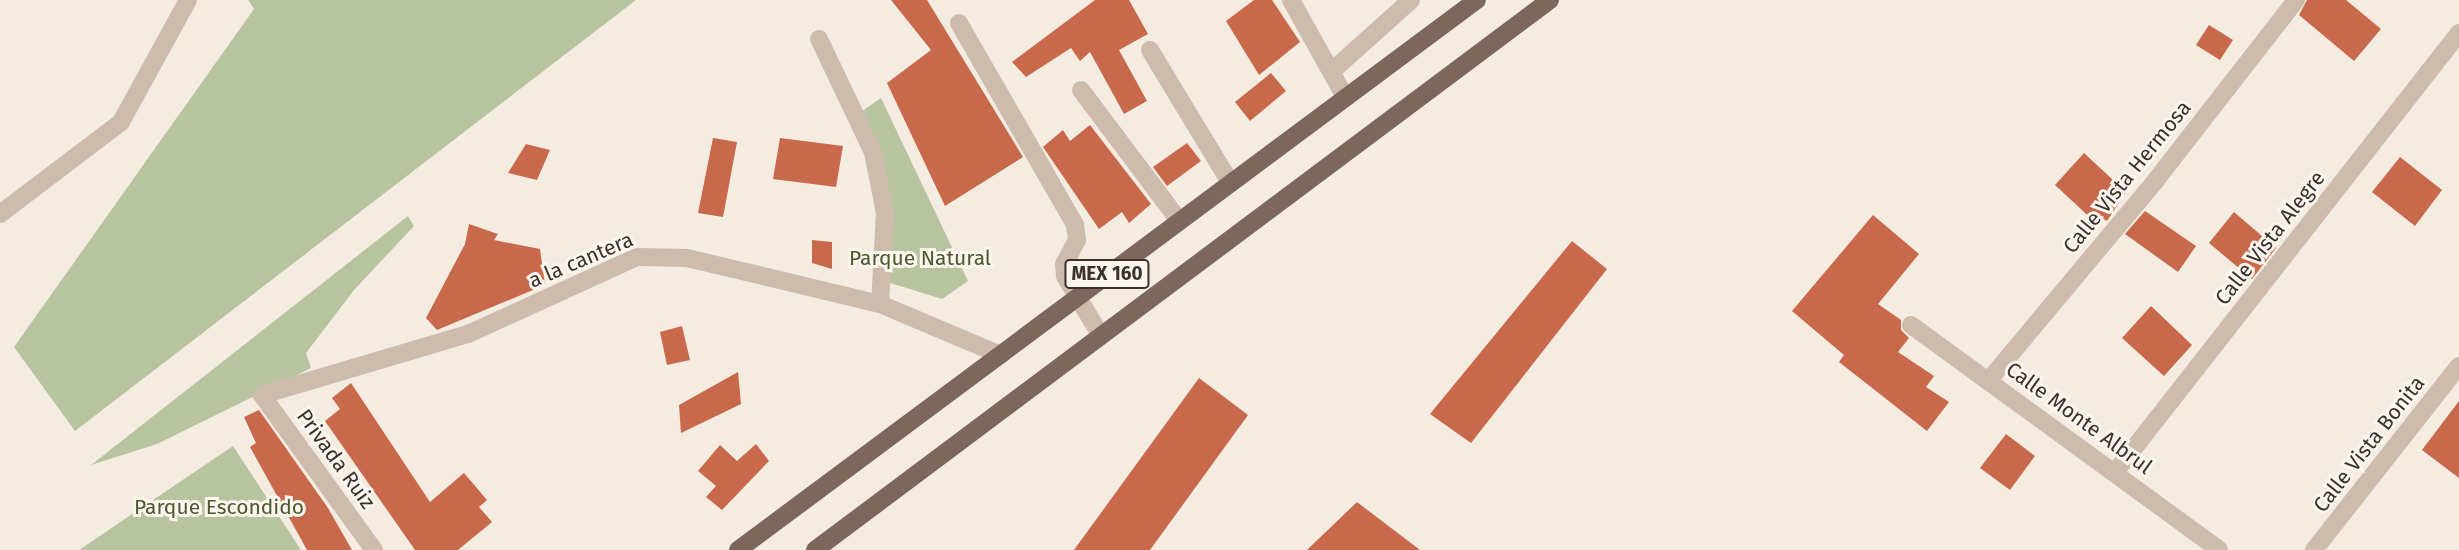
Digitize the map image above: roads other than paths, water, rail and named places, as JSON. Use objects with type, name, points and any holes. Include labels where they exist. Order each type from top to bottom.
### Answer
[{"type":"main road","name":"MEX 160","points":[[738,550],[1001,355],[1178,219],[1477,0]]},
{"type":"main road","name":"MEX 160","points":[[815,550],[1550,0]]},
{"type":"street","points":[[0,214],[121,122],[188,0]]},
{"type":"street","points":[[1291,0],[1345,97]]},
{"type":"street","points":[[1332,71],[1411,0]]},
{"type":"street","name":"Calle Vista Hermosa","points":[[1989,380],[2156,180],[2296,0]]},
{"type":"street","points":[[959,23],[1076,225],[1077,240],[1064,264],[1076,298],[1101,336]]},
{"type":"street","name":"Calle Vista Alegre","points":[[2116,471],[2459,33]]},
{"type":"street","points":[[819,39],[873,152],[886,213],[880,303]]},
{"type":"street","points":[[1150,50],[1230,182]]},
{"type":"street","points":[[1082,90],[1178,219]]},
{"type":"street","name":"a la cantera","points":[[262,395],[468,334],[637,257],[687,258],[880,303],[1001,355]]},
{"type":"street","name":"Calle Monte Albrul","points":[[1911,325],[2116,471],[2220,550]]},
{"type":"street","name":"Calle Vista Bonita","points":[[2314,550],[2459,366]]},
{"type":"street","name":"Privada Ruiz","points":[[262,395],[374,550]]},
{"type":"park label","name":"Parque Natural","points":[[920,258]]},
{"type":"park label","name":"Parque Escondido","points":[[219,507]]}]
